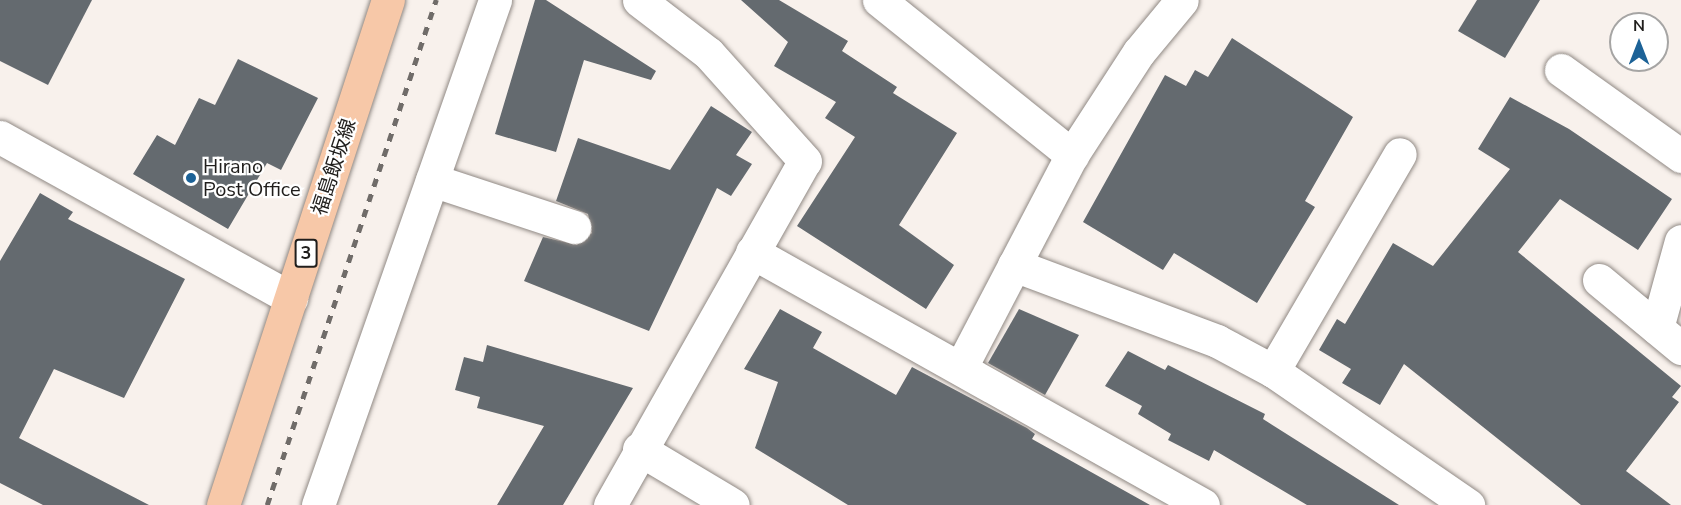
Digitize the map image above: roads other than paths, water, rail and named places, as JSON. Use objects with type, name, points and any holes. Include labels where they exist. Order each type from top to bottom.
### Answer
[{"type":"main road","name":"福島飯坂線","points":[[223,505],[388,0]]},
{"type":"street","points":[[318,505],[495,0]]},
{"type":"street","points":[[610,505],[639,449],[805,161],[708,53],[639,0]]},
{"type":"street","points":[[879,0],[1072,154]]},
{"type":"street","points":[[961,367],[1072,154],[1139,52],[1182,0]]},
{"type":"street","points":[[1561,70],[1681,156]]},
{"type":"street","points":[[0,137],[291,298]]},
{"type":"street","points":[[1272,371],[1400,154]]},
{"type":"street","points":[[432,180],[574,227]]},
{"type":"street","points":[[1669,338],[1681,241]]},
{"type":"street","points":[[752,252],[961,367],[1203,505]]},
{"type":"street","points":[[1014,265],[1217,341],[1272,371],[1468,505]]},
{"type":"street","points":[[1599,280],[1669,338]]},
{"type":"street","points":[[639,449],[733,505]]},
{"type":"railway","points":[[267,505],[436,0]]},
{"type":"place","name":"Hirano Post Office","points":[[191,178]]}]
